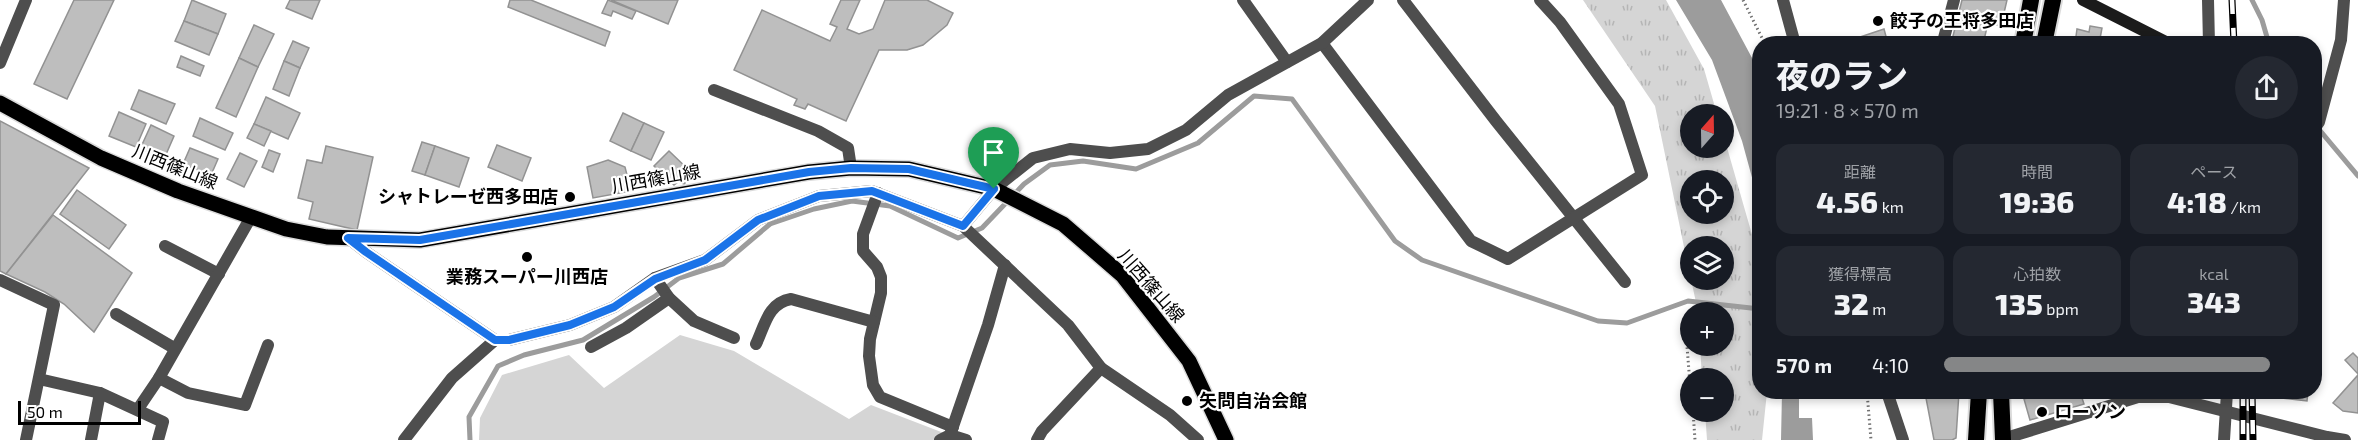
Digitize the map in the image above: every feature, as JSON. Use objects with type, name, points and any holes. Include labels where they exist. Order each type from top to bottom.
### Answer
[{"type":"highway","points":[[2024,36],[2031,0]]},
{"type":"highway","points":[[2046,36],[2053,0]]},
{"type":"highway","points":[[1976,440],[1979,399]]},
{"type":"highway","points":[[2001,399],[2002,440]]},
{"type":"main road","points":[[2083,0],[2154,36]]},
{"type":"main road","name":"川西篠山線","points":[[0,103],[101,158],[178,191],[286,229],[327,237],[420,240],[809,172],[851,168],[909,169],[994,189],[1063,224],[1122,275],[1189,361],[1226,440]]},
{"type":"street","points":[[0,63],[26,0]]},
{"type":"street","points":[[1244,0],[1287,62]]},
{"type":"street","points":[[963,226],[994,189],[1033,158],[1070,149],[1110,153],[1148,149],[1186,130],[1228,95],[1322,43],[1368,0]]},
{"type":"street","points":[[1404,0],[1496,122],[1625,282]]},
{"type":"street","points":[[1322,43],[1471,241],[1508,259],[1642,175],[1619,104],[1560,21],[1540,0]]},
{"type":"street","points":[[1783,0],[1794,36]]},
{"type":"street","points":[[1945,36],[1954,0]]},
{"type":"street","points":[[2208,0],[2209,36]]},
{"type":"street","points":[[2322,111],[2341,40],[2344,0]]},
{"type":"street","points":[[714,90],[818,131],[848,148],[851,168]]},
{"type":"street","points":[[348,238],[495,340],[509,340],[570,325],[614,307],[655,279],[705,260],[758,220],[819,196],[872,191],[963,226],[1068,325],[1101,368],[1170,415],[1198,440]]},
{"type":"street","points":[[878,193],[863,234],[863,251],[877,267],[881,277],[881,293],[870,339],[869,356],[873,385],[880,398],[948,434],[966,440]]},
{"type":"street","points":[[138,409],[159,378],[174,348],[251,217]]},
{"type":"street","points":[[165,246],[219,274]]},
{"type":"street","points":[[948,434],[988,325],[1005,265]]},
{"type":"street","points":[[655,279],[669,298],[694,321],[734,338]]},
{"type":"street","points":[[0,280],[54,305],[26,440]]},
{"type":"street","points":[[591,347],[626,328],[669,298]]},
{"type":"street","points":[[756,344],[773,307],[781,301],[791,299],[874,322]]},
{"type":"street","points":[[116,314],[174,348]]},
{"type":"street","points":[[404,440],[452,378],[495,340]]},
{"type":"street","points":[[159,378],[188,393],[245,405],[268,345]]},
{"type":"street","points":[[1037,440],[1042,431],[1101,368]]},
{"type":"street","points":[[39,379],[100,393],[138,409],[163,422],[158,440]]},
{"type":"street","points":[[91,440],[100,393]]},
{"type":"street","points":[[1889,399],[1903,440]]},
{"type":"street","points":[[2002,440],[2132,399]]},
{"type":"street","points":[[2177,399],[2345,440]]},
{"type":"street","points":[[2224,440],[2227,399]]},
{"type":"path","points":[[1743,0],[1761,36]]},
{"type":"path","points":[[1868,399],[1871,440]]},
{"type":"path","points":[[1694,422],[1695,440]]},
{"type":"green space","points":[[1583,0],[1666,0],[1704,69],[1714,104],[1680,104],[1680,158],[1730,158],[1733,170],[1680,170],[1680,224],[1734,224],[1734,172],[1752,235],[1752,399],[1766,399],[1762,440],[1707,440],[1706,422],[1734,422],[1734,368],[1701,368],[1701,356],[1734,356],[1734,302],[1696,302],[1693,290],[1734,290],[1734,236],[1682,236],[1655,106]]},
{"type":"green space","points":[[680,335],[734,351],[849,419],[871,405],[962,440],[479,440],[480,418],[502,375],[569,355],[604,388]]},
{"type":"shaded area","points":[[1676,0],[1721,0],[1752,58],[1752,177],[1734,119],[1734,104],[1728,104],[1712,60]]},
{"type":"shaded area","points":[[1782,399],[1799,399],[1799,418],[1812,418],[1813,440],[1781,440]]},
{"type":"building","points":[[74,0],[114,0],[67,99],[34,84]]},
{"type":"building","points":[[192,0],[226,14],[218,34],[184,21]]},
{"type":"building","points":[[290,0],[320,0],[312,19],[286,8]]},
{"type":"building","points":[[510,0],[531,0],[610,32],[605,46],[508,7]]},
{"type":"building","points":[[608,0],[636,11],[632,19],[613,11],[611,16],[602,13]]},
{"type":"building","points":[[611,0],[678,0],[668,24]]},
{"type":"building","points":[[841,0],[860,0],[847,29],[859,34],[873,29],[885,0],[927,0],[953,13],[947,25],[923,45],[907,50],[879,50],[846,121],[808,104],[805,109],[794,105],[797,99],[734,70],[762,10],[830,41],[837,27],[830,24]]},
{"type":"building","points":[[1962,0],[2007,0],[2001,26],[1988,23],[1985,36],[1953,36]]},
{"type":"building","points":[[184,21],[218,34],[209,55],[175,41]]},
{"type":"building","points":[[254,25],[274,34],[258,67],[239,58]]},
{"type":"building","points":[[2090,26],[2102,28],[2100,36],[2076,36],[2077,29],[2089,32]]},
{"type":"building","points":[[1884,29],[1886,36],[1863,36]]},
{"type":"building","points":[[293,41],[309,48],[300,68],[284,61]]},
{"type":"building","points":[[181,56],[204,66],[200,76],[177,67]]},
{"type":"building","points":[[239,58],[258,67],[236,117],[216,108]]},
{"type":"building","points":[[284,61],[300,68],[289,96],[273,89]]},
{"type":"building","points":[[139,90],[175,104],[166,124],[131,109]]},
{"type":"building","points":[[266,97],[300,113],[288,139],[254,124]]},
{"type":"building","points":[[119,112],[146,124],[136,147],[109,136]]},
{"type":"building","points":[[623,113],[644,123],[631,151],[610,141]]},
{"type":"building","points":[[200,118],[233,133],[225,150],[193,136]]},
{"type":"building","points":[[0,121],[89,168],[6,274],[0,271]]},
{"type":"building","points":[[644,123],[664,132],[651,160],[631,151]]},
{"type":"building","points":[[254,124],[271,131],[264,146],[247,138]]},
{"type":"building","points":[[151,125],[174,136],[164,159],[140,149]]},
{"type":"building","points":[[422,142],[435,146],[425,175],[412,171]]},
{"type":"building","points":[[497,145],[531,158],[522,181],[488,167]]},
{"type":"building","points":[[326,146],[373,157],[357,230],[309,219],[313,202],[298,198],[307,160],[322,163]]},
{"type":"building","points":[[435,146],[469,158],[459,187],[425,175]]},
{"type":"building","points":[[190,148],[218,159],[211,175],[183,164]]},
{"type":"building","points":[[269,150],[280,154],[273,172],[262,167]]},
{"type":"building","points":[[669,151],[694,175],[684,184],[678,182],[674,185],[654,166]]},
{"type":"building","points":[[240,153],[257,161],[244,187],[227,179]]},
{"type":"building","points":[[608,160],[625,167],[631,191],[593,198],[587,167]]},
{"type":"building","points":[[77,190],[126,225],[109,249],[60,214]]},
{"type":"building","points":[[53,215],[132,273],[94,332],[64,304],[45,292],[6,274]]},
{"type":"building","points":[[2353,353],[2358,358],[2358,374],[2345,360]]},
{"type":"building","points":[[2358,375],[2358,413],[2343,411],[2333,403]]},
{"type":"building","points":[[1926,399],[1959,399],[1956,438],[1934,440]]},
{"type":"building","name":"ローソン","points":[[2024,399],[2082,399],[2084,404],[2030,420]]},
{"type":"waterway","points":[[2252,0],[2267,36]]},
{"type":"waterway","points":[[470,440],[469,417],[498,366],[524,355],[583,340],[654,297],[679,278],[723,264],[770,224],[814,209],[852,201],[890,206],[958,238],[982,228],[1024,184],[1050,165],[1083,161],[1136,169],[1198,143],[1254,96],[1292,99],[1395,241],[1422,260],[1598,321],[1627,323],[1688,301],[1752,308]]},
{"type":"waterway","points":[[2322,133],[2358,176]]},
{"type":"railway","points":[[2232,0],[2234,36]]},
{"type":"railway","points":[[2243,399],[2243,440]]},
{"type":"railway","points":[[2252,399],[2253,440]]},
{"type":"place","name":"餃子の王将多田店","points":[[1878,21]]},
{"type":"place","name":"シャトレーゼ西多田店","points":[[570,197]]},
{"type":"place","name":"業務スーパー川西店","points":[[527,257]]},
{"type":"place","name":"矢問自治会館","points":[[1187,401]]},
{"type":"place","name":"ローソン","points":[[2042,412]]},
{"type":"route","points":[[851,168],[909,169],[994,189],[963,226],[872,191],[819,196],[758,220],[705,260],[655,279],[614,307],[570,325],[509,340],[495,340],[348,238],[420,240],[809,172],[851,168]]}]
